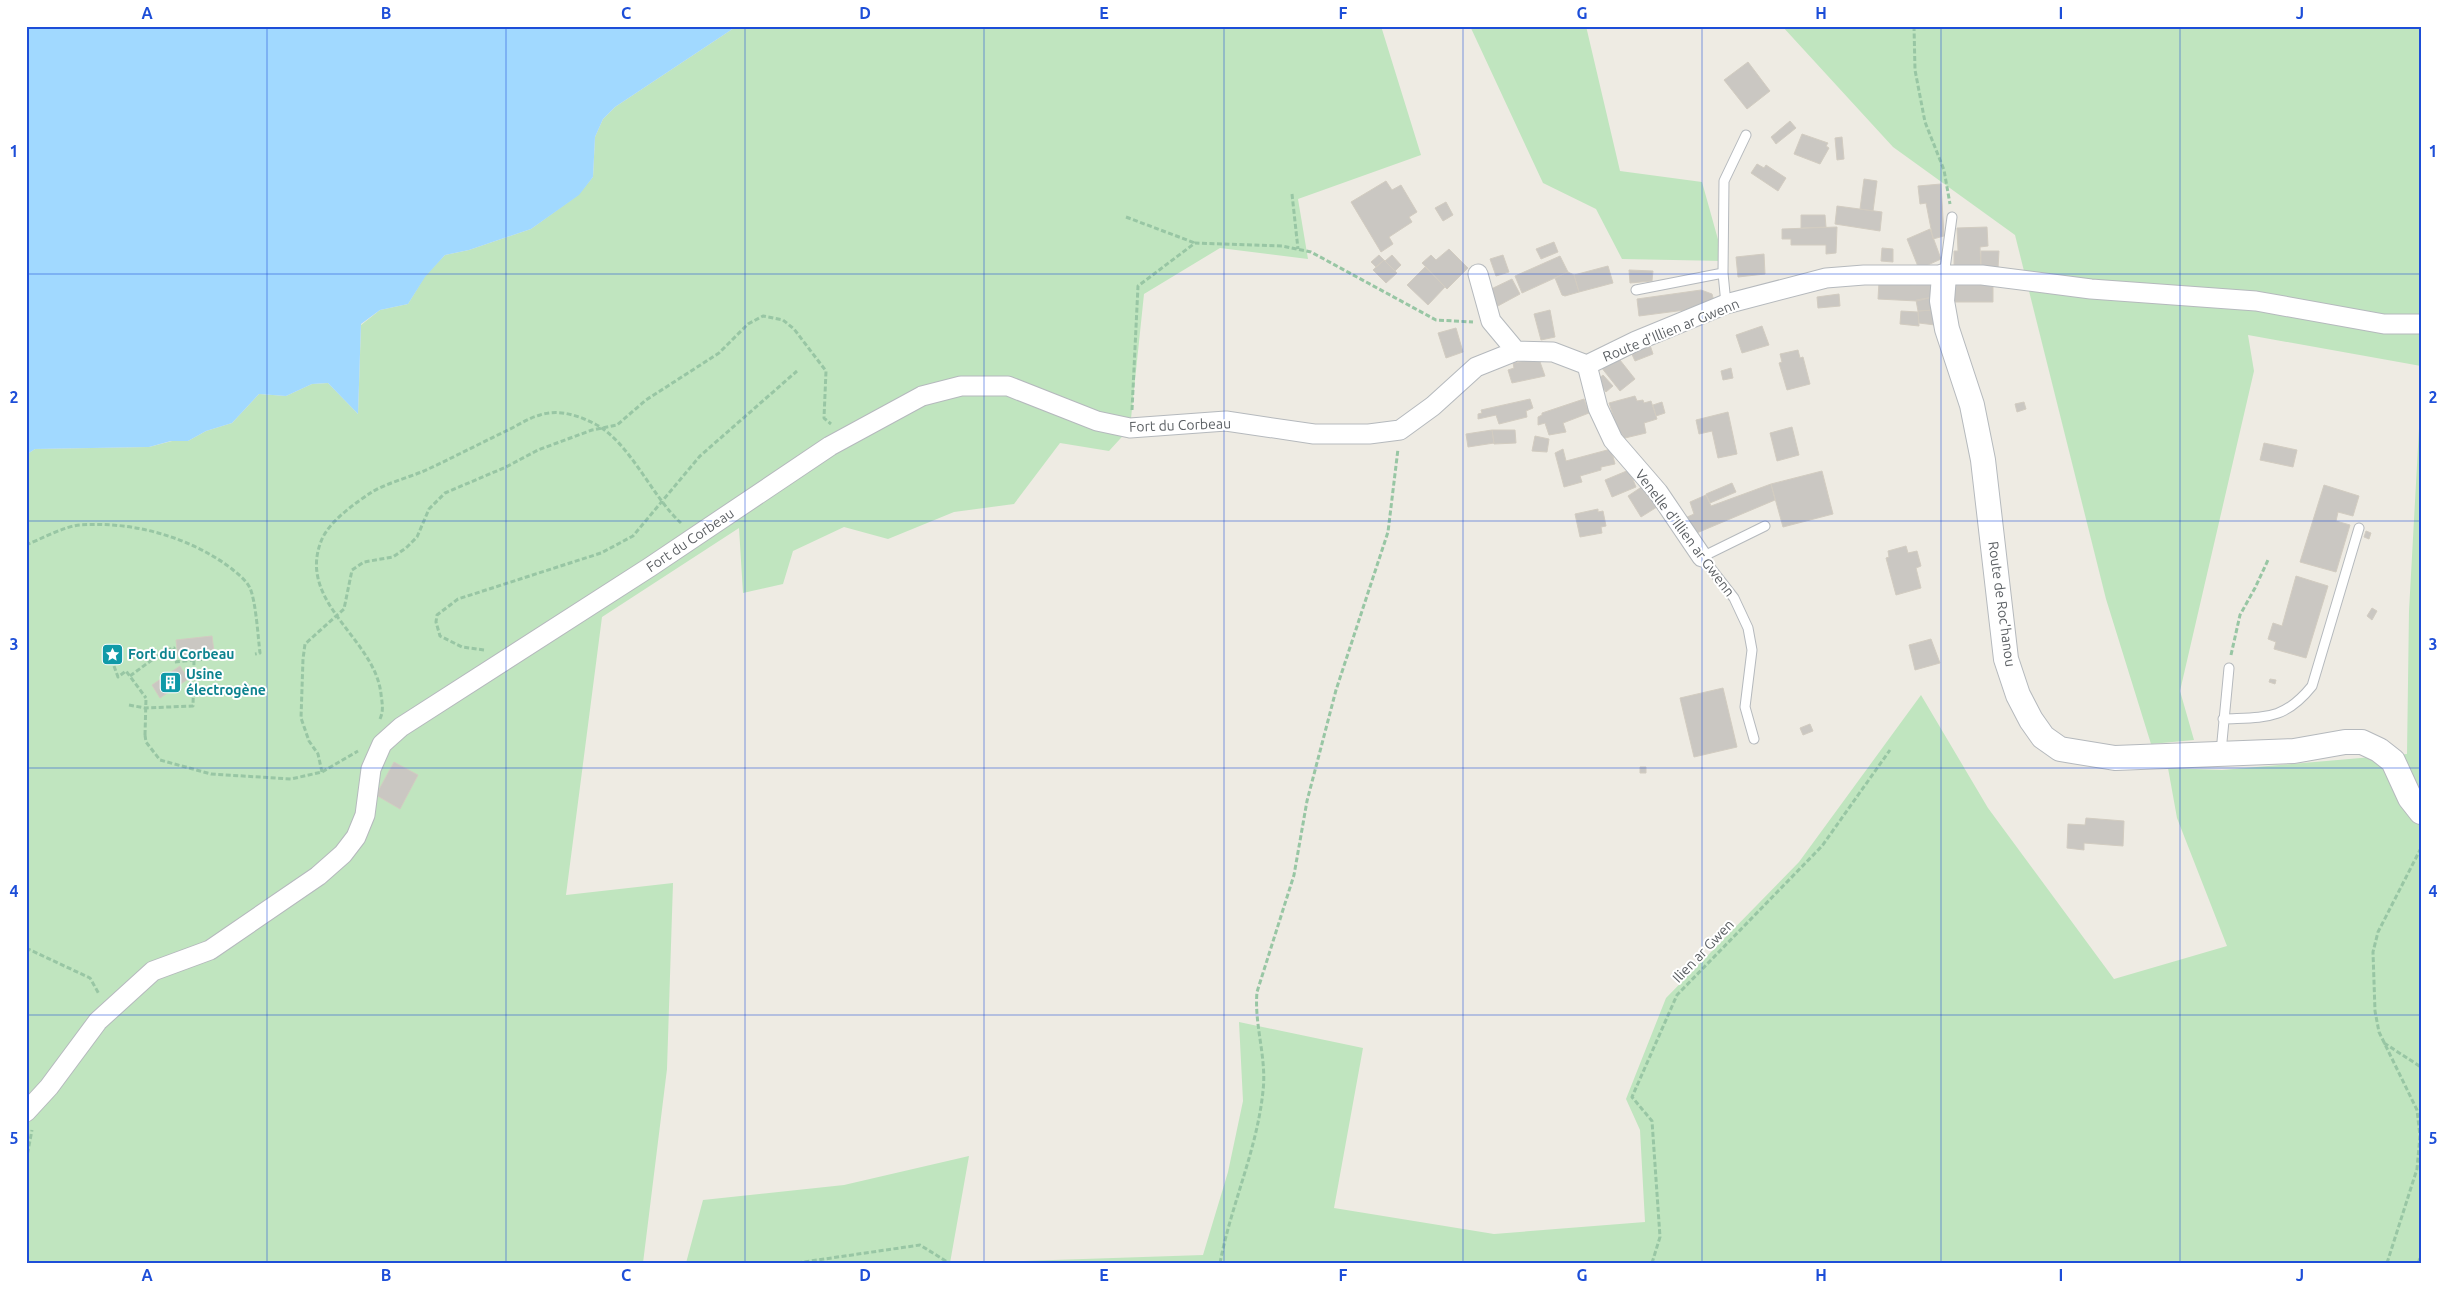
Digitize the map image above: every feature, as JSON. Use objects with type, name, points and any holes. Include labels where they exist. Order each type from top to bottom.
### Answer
[{"type":"street","points":[[1478,274],[1491,321],[1516,350]]},
{"type":"street","name":"Route d'Illien ar Gwenn","points":[[1516,350],[1553,352],[1587,365],[1636,341],[1726,304],[1826,278],[1864,275],[1944,276]]},
{"type":"street","points":[[1944,276],[1982,275],[2091,289],[2256,301],[2384,324],[2421,324]]},
{"type":"street","name":"Route de Roc'hanou","points":[[1944,276],[1942,301],[1947,328],[1972,405],[1983,460],[2006,659],[2018,695],[2031,720],[2043,737],[2060,749],[2115,758],[2294,751],[2345,742],[2362,742],[2379,750],[2393,761],[2410,798],[2421,812]]},
{"type":"street","name":"Fort du Corbeau","points":[[26,1112],[49,1087],[108,1010],[153,971],[210,950],[318,876],[343,854],[356,837],[365,814],[371,769],[382,744],[401,727],[845,438],[922,396],[961,386],[1008,386],[1097,421],[1130,428],[1226,421],[1314,434],[1369,434],[1400,430],[1432,406],[1476,367],[1516,350]]},
{"type":"street","name":"Venelle d'Illien ar Gwenn","points":[[1587,365],[1598,408],[1613,440],[1658,492],[1702,557]]},
{"type":"lane","points":[[1726,304],[1723,273],[1724,181],[1746,135]]},
{"type":"lane","points":[[1944,276],[1952,217]]},
{"type":"lane","points":[[1636,290],[1723,273]]},
{"type":"lane","points":[[1702,557],[1765,526]]},
{"type":"lane","points":[[2223,718],[2276,716],[2300,701],[2312,686],[2359,528]]},
{"type":"lane","name":"Venelle d'Illien ar Gwenn","points":[[1702,557],[1734,598],[1748,628],[1752,650],[1745,706],[1754,739]]},
{"type":"lane","points":[[2221,754],[2229,668]]},
{"type":"path","points":[[1914,26],[1915,70],[1923,114],[1944,170],[1952,217]]},
{"type":"path","points":[[1292,194],[1298,249]]},
{"type":"path","points":[[1126,216],[1196,243],[1282,246],[1311,252],[1436,320],[1491,321]]},
{"type":"path","points":[[1130,428],[1134,388],[1138,286],[1196,243]]},
{"type":"path","points":[[322,772],[318,754],[310,742],[301,718],[305,644],[337,618],[344,609],[352,570],[364,562],[393,557],[406,548],[417,537],[429,509],[445,492],[506,467],[538,450],[601,428],[617,425],[646,400],[719,353],[748,324],[763,316],[783,320],[794,328],[826,370],[824,418],[845,438]]},
{"type":"path","points":[[514,654],[462,647],[440,636],[436,622],[437,615],[458,599],[601,553],[633,536],[700,456],[797,371]]},
{"type":"path","points":[[379,722],[383,712],[376,670],[337,618],[321,587],[315,562],[323,538],[335,521],[372,492],[422,472],[541,414],[566,413],[596,424],[601,428],[640,470],[674,516],[688,530],[702,532]]},
{"type":"path","points":[[1220,1263],[1256,1130],[1263,1090],[1263,1055],[1255,1008],[1257,992],[1294,874],[1307,801],[1336,690],[1388,532],[1400,430]]},
{"type":"path","points":[[26,545],[78,525],[115,525],[151,531],[186,542],[218,559],[243,578],[250,589],[260,653],[255,654]]},
{"type":"path","points":[[2229,668],[2240,615],[2256,588],[2268,560]]},
{"type":"path","points":[[130,676],[164,651],[174,648],[174,662],[228,656]]},
{"type":"path","points":[[128,705],[145,708],[193,706],[194,660]]},
{"type":"path","points":[[114,666],[118,677],[126,671],[146,698],[146,742],[160,760],[211,774],[291,779],[322,772],[367,747],[382,744]]},
{"type":"path","name":"Ilien ar Gwen","points":[[1652,1263],[1660,1237],[1652,1121],[1632,1097],[1677,995],[1822,846],[1890,750]]},
{"type":"path","points":[[2387,1263],[2417,1169],[2420,1136],[2416,1110],[2384,1043],[2375,1011],[2373,952],[2378,932],[2421,848]]},
{"type":"path","points":[[26,948],[90,978],[108,1010]]},
{"type":"path","points":[[2384,1043],[2421,1067]]},
{"type":"path","points":[[797,1263],[920,1245],[949,1263]]},
{"type":"path","points":[[2418,1263],[2421,1256]]},
{"type":"green space","points":[[737,26],[1381,26],[1421,155],[1298,199],[1308,259],[1220,248],[1144,294],[1130,428],[1109,451],[1060,443],[1014,504],[954,512],[888,539],[844,527],[793,551],[783,584],[743,593],[739,528],[602,617],[566,895],[673,883],[667,1069],[643,1263],[26,1263],[26,455],[35,449],[149,447],[172,441],[188,441],[206,431],[232,423],[259,394],[286,396],[312,384],[328,383],[358,414],[361,325],[380,310],[408,304],[425,276],[445,255],[469,250],[531,229],[578,195],[593,177],[595,137],[603,119],[615,107]]},
{"type":"green space","points":[[1470,26],[1586,26],[1620,171],[1702,182],[1724,261],[1622,259],[1596,209],[1543,183]]},
{"type":"green space","points":[[1782,26],[2421,26],[2421,366],[2248,335],[2254,371],[2180,691],[2194,740],[2151,744],[2106,599],[2015,235],[1893,147]]},
{"type":"green space","points":[[2421,392],[2421,1263],[967,1263],[1203,1255],[1228,1172],[1243,1101],[1239,1022],[1363,1048],[1334,1208],[1494,1234],[1645,1222],[1640,1130],[1626,1099],[1666,998],[1799,862],[1921,695],[1988,808],[2114,979],[2227,946],[2177,818],[2168,768],[2222,770],[2407,754],[2409,611]]},
{"type":"green space","points":[[969,1156],[950,1263],[686,1263],[703,1200],[844,1185]]},
{"type":"water","points":[[26,26],[737,26],[615,107],[603,119],[595,137],[593,177],[579,195],[531,229],[469,250],[445,255],[425,277],[408,304],[380,310],[361,324],[358,414],[328,383],[312,384],[286,396],[259,394],[232,423],[206,431],[188,441],[171,441],[149,447],[35,449],[26,455]]},
{"type":"building","points":[[1748,62],[1770,91],[1747,109],[1724,80]]},
{"type":"building","points":[[1790,121],[1796,128],[1776,144],[1771,137]]},
{"type":"building","points":[[1802,134],[1828,143],[1826,146],[1829,148],[1820,164],[1794,154]]},
{"type":"building","points":[[1842,137],[1844,159],[1837,160],[1835,138]]},
{"type":"building","points":[[1757,164],[1764,168],[1766,165],[1786,178],[1778,191],[1751,173]]},
{"type":"building","points":[[1864,179],[1877,181],[1873,211],[1860,209]]},
{"type":"building","points":[[1386,181],[1392,190],[1401,185],[1417,212],[1409,217],[1412,222],[1389,237],[1393,244],[1381,252],[1351,202]]},
{"type":"building","points":[[1941,184],[1944,236],[1933,239],[1926,203],[1920,204],[1918,186]]},
{"type":"building","points":[[1446,202],[1453,215],[1443,221],[1435,208]]},
{"type":"building","points":[[1837,206],[1882,212],[1880,231],[1835,224]]},
{"type":"building","points":[[1801,215],[1825,215],[1826,227],[1801,228]]},
{"type":"building","points":[[1837,227],[1836,253],[1826,254],[1826,245],[1791,245],[1791,239],[1782,239],[1782,229]]},
{"type":"building","points":[[1987,227],[1988,246],[1980,247],[1981,269],[1954,269],[1954,251],[1958,251],[1957,228]]},
{"type":"building","points":[[1930,229],[1941,259],[1919,269],[1907,239]]},
{"type":"building","points":[[1554,242],[1558,252],[1541,259],[1536,249]]},
{"type":"building","points":[[1882,248],[1893,249],[1893,262],[1881,261]]},
{"type":"building","points":[[1449,249],[1468,268],[1447,289],[1422,263],[1431,255],[1436,260]]},
{"type":"building","points":[[1981,251],[1999,251],[1998,269],[1981,268]]},
{"type":"building","points":[[1764,254],[1765,274],[1738,277],[1736,257]]},
{"type":"building","points":[[1379,255],[1384,260],[1376,267],[1371,262]]},
{"type":"building","points":[[1392,255],[1401,265],[1395,271],[1385,261]]},
{"type":"building","points":[[1503,255],[1509,272],[1496,276],[1490,259]]},
{"type":"building","points":[[1560,256],[1568,272],[1522,293],[1515,276]]},
{"type":"building","points":[[1384,260],[1397,273],[1386,283],[1373,270]]},
{"type":"building","points":[[1608,266],[1613,283],[1579,292],[1574,275]]},
{"type":"building","points":[[1425,267],[1445,287],[1428,305],[1407,285]]},
{"type":"building","points":[[1629,270],[1653,271],[1652,281],[1630,283]]},
{"type":"building","points":[[1568,272],[1574,275],[1579,292],[1565,296],[1562,295],[1555,278]]},
{"type":"building","points":[[1512,279],[1520,294],[1496,307],[1487,291]]},
{"type":"building","points":[[1879,282],[1915,285],[1927,282],[1932,287],[1933,297],[1917,301],[1878,299]]},
{"type":"building","points":[[1949,285],[1993,285],[1993,302],[1949,302]]},
{"type":"building","points":[[1701,290],[1712,294],[1714,301],[1685,310],[1639,316],[1637,299]]},
{"type":"building","points":[[1839,294],[1840,306],[1818,308],[1817,297]]},
{"type":"building","points":[[1933,297],[1934,310],[1918,311],[1916,300]]},
{"type":"building","points":[[1550,310],[1555,337],[1541,340],[1534,314]]},
{"type":"building","points":[[1934,310],[1935,325],[1919,323],[1918,311]]},
{"type":"building","points":[[1901,311],[1918,312],[1919,326],[1900,324]]},
{"type":"building","points":[[1762,326],[1769,345],[1742,353],[1736,335]]},
{"type":"building","points":[[1456,328],[1463,352],[1446,358],[1438,333]]},
{"type":"building","points":[[1649,342],[1653,354],[1635,361],[1630,350]]},
{"type":"building","points":[[1798,350],[1800,358],[1803,357],[1810,384],[1787,390],[1779,363],[1782,362],[1780,354]]},
{"type":"building","points":[[1616,355],[1635,379],[1620,391],[1601,367]]},
{"type":"building","points":[[1539,359],[1545,376],[1512,383],[1508,370],[1514,368],[1513,363]]},
{"type":"building","points":[[1731,368],[1733,378],[1723,380],[1721,371]]},
{"type":"building","points":[[1603,375],[1613,386],[1606,392],[1597,380]]},
{"type":"building","points":[[1635,396],[1637,401],[1643,400],[1644,403],[1651,401],[1657,419],[1644,423],[1646,433],[1625,438],[1618,430],[1609,403]]},
{"type":"building","points":[[1530,399],[1533,408],[1526,411],[1527,417],[1499,424],[1496,415],[1478,419],[1478,414],[1482,413],[1481,410]]},
{"type":"building","points":[[1584,399],[1589,413],[1563,423],[1566,432],[1549,435],[1545,423],[1538,425],[1538,417],[1542,413]]},
{"type":"building","points":[[1662,402],[1665,413],[1656,416],[1653,405]]},
{"type":"building","points":[[2024,402],[2026,409],[2017,412],[2015,404]]},
{"type":"building","points":[[1728,412],[1737,454],[1718,458],[1712,431],[1699,434],[1696,420]]},
{"type":"building","points":[[1792,427],[1799,455],[1777,461],[1770,433]]},
{"type":"building","points":[[1492,430],[1515,430],[1516,443],[1494,444]]},
{"type":"building","points":[[1492,430],[1494,443],[1468,447],[1466,434]]},
{"type":"building","points":[[1535,436],[1549,439],[1547,452],[1532,451]]},
{"type":"building","points":[[2264,443],[2297,450],[2293,467],[2260,460]]},
{"type":"building","points":[[1563,449],[1566,461],[1611,449],[1615,464],[1601,467],[1601,470],[1580,476],[1582,482],[1564,487],[1555,453]]},
{"type":"building","points":[[1629,470],[1636,487],[1612,497],[1605,480]]},
{"type":"building","points":[[1822,471],[1833,514],[1783,527],[1771,484]]},
{"type":"building","points":[[1732,483],[1736,492],[1710,503],[1706,494]]},
{"type":"building","points":[[1771,484],[1775,500],[1692,535],[1685,518],[1694,514],[1690,502],[1706,495],[1711,506]]},
{"type":"building","points":[[2324,485],[2359,496],[2353,516],[2338,512],[2336,521],[2350,525],[2336,572],[2300,562]]},
{"type":"building","points":[[1643,486],[1657,507],[1641,517],[1628,496]]},
{"type":"building","points":[[1598,509],[1598,512],[1603,511],[1606,526],[1601,527],[1602,533],[1580,537],[1575,514]]},
{"type":"building","points":[[2366,531],[2371,533],[2369,539],[2364,537]]},
{"type":"building","points":[[1906,546],[1908,553],[1917,551],[1921,566],[1916,568],[1921,588],[1896,595],[1886,558],[1889,557],[1888,551]]},
{"type":"building","points":[[2296,576],[2328,586],[2306,658],[2274,649],[2276,642],[2268,639],[2273,623],[2282,626]]},
{"type":"building","points":[[2372,608],[2377,611],[2372,620],[2367,616]]},
{"type":"building","points":[[212,636],[214,652],[178,657],[176,640]]},
{"type":"building","points":[[1931,639],[1940,663],[1915,670],[1909,645]]},
{"type":"building","name":"Usine électrogène","points":[[180,666],[188,679],[160,698],[152,685]]},
{"type":"building","points":[[2270,679],[2276,680],[2275,684],[2269,682]]},
{"type":"building","points":[[1723,688],[1737,747],[1694,757],[1680,698]]},
{"type":"building","points":[[1810,724],[1813,731],[1803,735],[1800,728]]},
{"type":"building","points":[[394,762],[418,775],[400,809],[376,795]]},
{"type":"building","points":[[1640,767],[1646,767],[1646,773],[1640,773]]},
{"type":"building","points":[[2086,818],[2124,821],[2123,846],[2084,843],[2084,850],[2067,848],[2068,824],[2085,825]]},
{"type":"place","name":"Fort du Corbeau","points":[[112,654]]},
{"type":"place","name":"Usine électrogène","points":[[170,682]]}]
